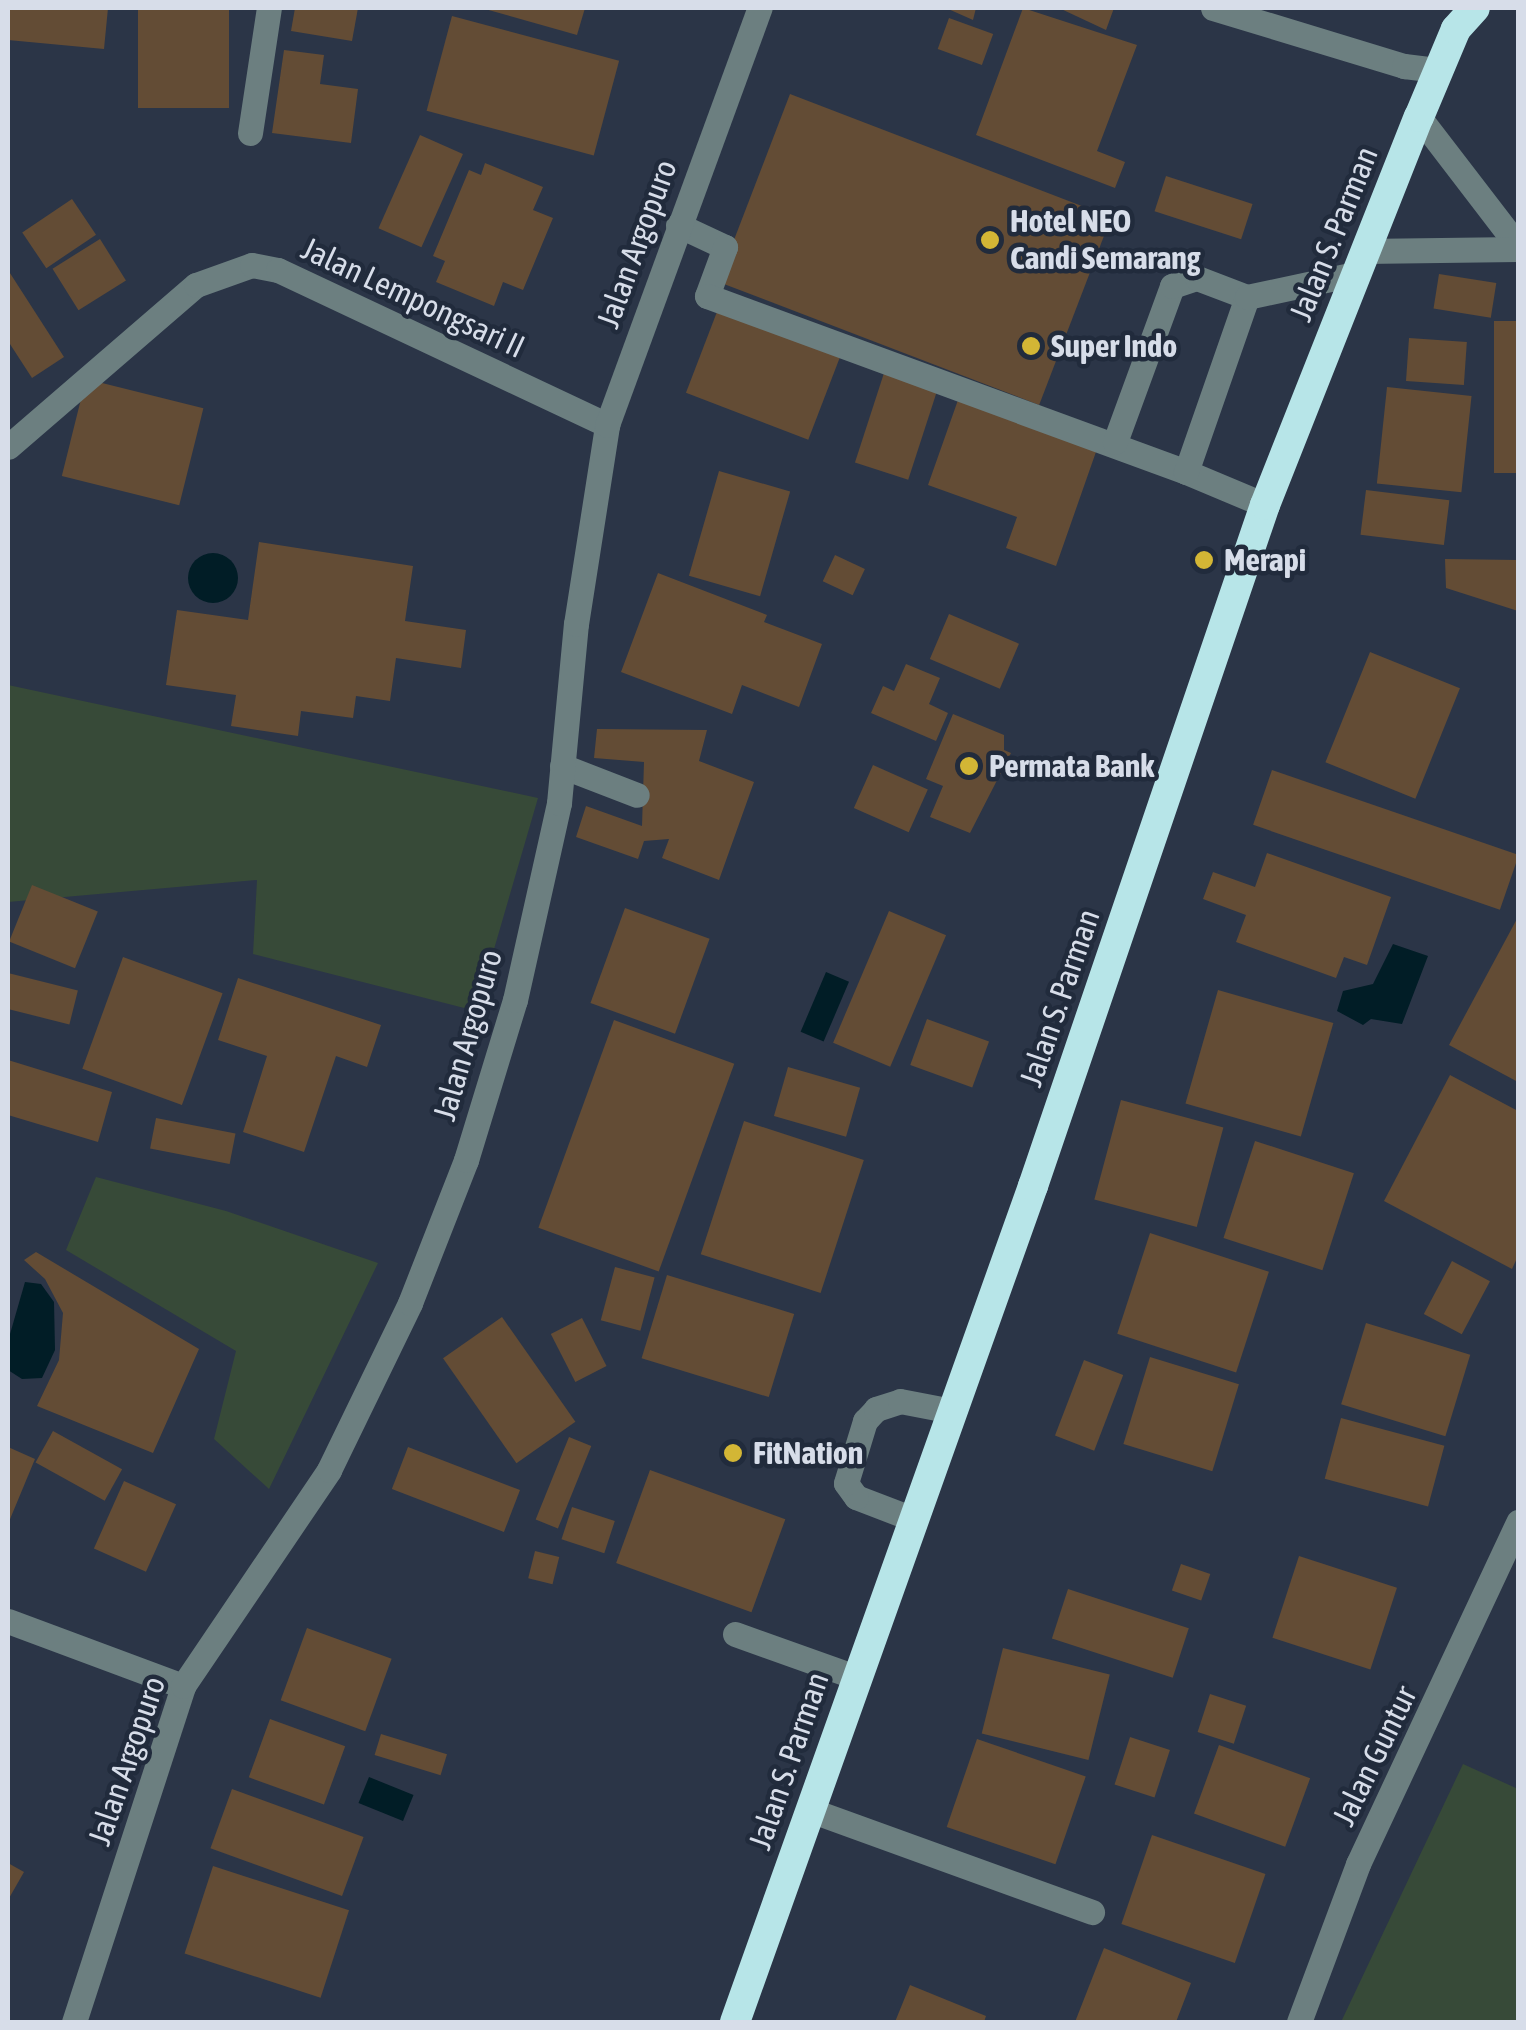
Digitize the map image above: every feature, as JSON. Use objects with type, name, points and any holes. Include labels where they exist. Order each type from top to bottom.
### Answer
[{"type":"highway","name":"Jalan S. Parman","points":[[735,2022],[952,1411],[1265,505],[1358,262],[1456,29],[1476,8]]},
{"type":"street","points":[[250,133],[269,8]]},
{"type":"street","name":"Jalan Argopuro","points":[[74,2022],[182,1686],[329,1470],[410,1304],[466,1160],[514,1000],[562,766],[606,425],[760,8]]},
{"type":"street","points":[[1213,8],[1404,66],[1439,70]]},
{"type":"street","points":[[1419,117],[1518,247]]},
{"type":"street","points":[[678,224],[725,247],[707,296],[1115,442],[1265,505]]},
{"type":"street","points":[[1115,442],[1172,286],[1197,278],[1247,297],[1358,262],[1518,247]]},
{"type":"street","name":"Jalan Lempongsari II","points":[[8,447],[196,285],[252,265],[278,270],[606,425]]},
{"type":"street","points":[[1186,472],[1247,297]]},
{"type":"street","points":[[562,766],[637,795]]},
{"type":"street","points":[[913,1519],[856,1497],[846,1483],[865,1421],[876,1408],[900,1400],[952,1411]]},
{"type":"street","name":"Jalan Guntur","points":[[1299,2022],[1358,1864],[1518,1522]]},
{"type":"street","points":[[8,1621],[182,1686]]},
{"type":"street","points":[[735,1634],[856,1677]]},
{"type":"street","points":[[810,1810],[1092,1912]]},
{"type":"green space","points":[[8,685],[538,798],[476,1011],[253,954],[257,880],[8,902]]},
{"type":"green space","points":[[96,1177],[226,1211],[378,1263],[269,1489],[214,1439],[236,1351],[66,1250]]},
{"type":"green space","points":[[1463,1764],[1518,1789],[1518,2022],[1341,2022]]},
{"type":"water","points":[[213,553],[231,560],[238,578],[231,596],[213,603],[195,596],[188,578],[195,560]]},
{"type":"water","points":[[1393,944],[1428,956],[1402,1024],[1371,1019],[1363,1025],[1337,1011],[1343,991],[1373,984]]},
{"type":"water","points":[[826,972],[849,982],[824,1042],[801,1032]]},
{"type":"water","points":[[25,1282],[41,1284],[54,1302],[55,1350],[42,1378],[22,1379],[8,1370],[8,1341]]},
{"type":"water","points":[[369,1777],[414,1795],[403,1821],[359,1803]]},
{"type":"building","points":[[8,8],[108,8],[104,49],[8,40]]},
{"type":"building","points":[[138,8],[229,8],[229,108],[138,108]]},
{"type":"building","points":[[295,8],[358,8],[352,41],[291,31]]},
{"type":"building","points":[[485,8],[585,8],[577,35]]},
{"type":"building","points":[[946,8],[976,8],[973,20]]},
{"type":"building","points":[[1023,8],[1137,45],[1097,151],[1125,162],[1115,188],[976,135]]},
{"type":"building","points":[[1059,8],[1114,8],[1106,30]]},
{"type":"building","points":[[452,16],[619,61],[594,155],[427,111]]},
{"type":"building","points":[[949,18],[993,34],[982,65],[938,49]]},
{"type":"building","points":[[284,50],[324,55],[320,84],[358,89],[351,143],[272,133]]},
{"type":"building","points":[[790,94],[1111,217],[1039,405],[718,282]]},
{"type":"building","points":[[420,135],[463,154],[421,247],[379,228]]},
{"type":"building","points":[[485,163],[543,187],[533,210],[553,218],[523,290],[503,282],[494,306],[436,282],[445,261],[433,256],[469,170],[481,175]]},
{"type":"building","points":[[1166,176],[1253,204],[1241,239],[1155,211]]},
{"type":"building","points":[[72,199],[96,235],[46,268],[22,233]]},
{"type":"building","points":[[100,239],[126,281],[78,310],[53,269]]},
{"type":"building","points":[[8,270],[64,357],[32,378],[8,341]]},
{"type":"building","points":[[1439,274],[1496,283],[1491,318],[1434,309]]},
{"type":"building","points":[[720,304],[842,351],[808,440],[686,393]]},
{"type":"building","points":[[1494,321],[1518,321],[1518,473],[1494,473]]},
{"type":"building","points":[[1409,338],[1467,342],[1464,385],[1406,381]]},
{"type":"building","points":[[884,373],[937,390],[908,480],[855,462]]},
{"type":"building","points":[[86,379],[203,408],[179,505],[62,476]]},
{"type":"building","points":[[1387,387],[1472,396],[1461,492],[1377,483]]},
{"type":"building","points":[[958,400],[1097,449],[1056,566],[1006,548],[1017,517],[928,485]]},
{"type":"building","points":[[719,471],[790,491],[760,596],[689,576]]},
{"type":"building","points":[[1366,490],[1449,500],[1444,545],[1361,535]]},
{"type":"building","points":[[259,542],[413,566],[405,621],[466,630],[461,668],[396,658],[390,701],[356,696],[353,718],[301,711],[298,736],[231,726],[236,695],[166,685],[177,610],[248,620]]},
{"type":"building","points":[[835,555],[865,569],[853,595],[823,581]]},
{"type":"building","points":[[1445,559],[1518,560],[1518,611],[1446,588]]},
{"type":"building","points":[[658,573],[767,615],[764,622],[822,644],[799,707],[742,685],[732,714],[621,672]]},
{"type":"building","points":[[949,614],[1019,644],[1000,689],[930,659]]},
{"type":"building","points":[[1370,652],[1460,688],[1415,799],[1325,762]]},
{"type":"building","points":[[906,664],[940,678],[929,704],[948,713],[936,741],[871,713],[883,686],[894,691]]},
{"type":"building","name":"Permata Bank","points":[[953,714],[1004,735],[1004,750],[1011,753],[970,833],[930,817],[943,786],[926,779]]},
{"type":"building","points":[[597,729],[707,730],[699,761],[754,782],[719,880],[662,858],[669,839],[644,841],[638,859],[576,837],[586,806],[642,826],[644,762],[594,758]]},
{"type":"building","points":[[873,765],[928,789],[909,832],[854,808]]},
{"type":"building","points":[[1272,770],[1518,855],[1500,910],[1253,825]]},
{"type":"building","points":[[1267,853],[1391,897],[1367,965],[1344,957],[1336,978],[1236,942],[1246,915],[1203,899],[1213,872],[1255,887]]},
{"type":"building","points":[[32,885],[98,912],[75,968],[9,942]]},
{"type":"building","points":[[625,908],[710,939],[675,1034],[590,1003]]},
{"type":"building","points":[[889,911],[946,935],[890,1067],[833,1043]]},
{"type":"building","points":[[1518,917],[1518,1082],[1449,1045]]},
{"type":"building","points":[[123,957],[223,993],[182,1105],[82,1069]]},
{"type":"building","points":[[8,973],[78,990],[69,1024],[8,1009]]},
{"type":"building","points":[[238,978],[381,1025],[367,1067],[336,1056],[304,1152],[243,1132],[267,1056],[218,1040]]},
{"type":"building","points":[[1218,990],[1333,1023],[1301,1137],[1185,1103]]},
{"type":"building","points":[[927,1019],[989,1042],[972,1088],[910,1065]]},
{"type":"building","points":[[614,1020],[734,1064],[659,1271],[538,1228]]},
{"type":"building","points":[[8,1060],[112,1092],[98,1142],[8,1115]]},
{"type":"building","points":[[788,1067],[860,1088],[846,1137],[774,1116]]},
{"type":"building","points":[[1450,1075],[1518,1111],[1518,1256],[1512,1269],[1384,1201]]},
{"type":"building","points":[[1121,1100],[1223,1127],[1197,1227],[1094,1199]]},
{"type":"building","points":[[156,1118],[236,1133],[230,1164],[150,1148]]},
{"type":"building","points":[[744,1121],[864,1160],[821,1293],[701,1254]]},
{"type":"building","points":[[1255,1141],[1354,1173],[1322,1270],[1223,1238]]},
{"type":"building","points":[[1150,1233],[1269,1272],[1236,1372],[1117,1334]]},
{"type":"building","points":[[36,1252],[199,1349],[153,1453],[37,1406],[59,1360],[63,1313],[45,1279],[24,1260]]},
{"type":"building","points":[[1452,1261],[1490,1281],[1462,1334],[1424,1314]]},
{"type":"building","points":[[615,1267],[655,1278],[640,1331],[601,1320]]},
{"type":"building","points":[[667,1275],[794,1314],[769,1397],[642,1358]]},
{"type":"building","points":[[502,1317],[575,1422],[516,1463],[443,1358]]},
{"type":"building","points":[[582,1318],[607,1366],[575,1382],[551,1334]]},
{"type":"building","points":[[1366,1323],[1470,1355],[1445,1436],[1341,1404]]},
{"type":"building","points":[[1150,1357],[1239,1384],[1212,1471],[1123,1444]]},
{"type":"building","points":[[1084,1360],[1123,1375],[1094,1451],[1055,1436]]},
{"type":"building","points":[[1341,1418],[1444,1446],[1428,1507],[1325,1479]]},
{"type":"building","points":[[53,1431],[122,1469],[105,1501],[36,1462]]},
{"type":"building","points":[[569,1437],[591,1446],[558,1529],[536,1520]]},
{"type":"building","points":[[8,1447],[35,1459],[8,1524]]},
{"type":"building","points":[[408,1447],[520,1490],[504,1532],[392,1489]]},
{"type":"building","points":[[650,1470],[785,1519],[751,1612],[616,1563]]},
{"type":"building","points":[[124,1481],[176,1504],[146,1572],[94,1549]]},
{"type":"building","points":[[572,1507],[615,1521],[604,1553],[561,1539]]},
{"type":"building","points":[[535,1551],[559,1557],[552,1584],[528,1578]]},
{"type":"building","points":[[1299,1556],[1397,1588],[1370,1670],[1272,1638]]},
{"type":"building","points":[[1181,1564],[1210,1574],[1201,1601],[1172,1590]]},
{"type":"building","points":[[1068,1589],[1189,1628],[1173,1678],[1052,1638]]},
{"type":"building","points":[[307,1628],[392,1659],[365,1731],[281,1700]]},
{"type":"building","points":[[1003,1648],[1110,1675],[1088,1760],[982,1733]]},
{"type":"building","points":[[1210,1694],[1246,1706],[1234,1744],[1198,1732]]},
{"type":"building","points":[[270,1719],[345,1746],[324,1805],[249,1777]]},
{"type":"building","points":[[381,1734],[447,1754],[441,1775],[375,1755]]},
{"type":"building","points":[[1130,1737],[1170,1750],[1154,1798],[1115,1785]]},
{"type":"building","points":[[977,1739],[1086,1776],[1055,1864],[947,1827]]},
{"type":"building","points":[[1219,1745],[1310,1778],[1285,1847],[1194,1814]]},
{"type":"building","points":[[232,1789],[364,1837],[342,1896],[210,1848]]},
{"type":"building","points":[[1152,1835],[1265,1874],[1235,1963],[1121,1924]]},
{"type":"building","points":[[8,1863],[24,1872],[8,1900]]},
{"type":"building","points":[[213,1866],[349,1910],[321,1998],[185,1953]]},
{"type":"building","points":[[1104,1948],[1191,1983],[1176,2022],[1075,2022]]},
{"type":"building","points":[[910,1985],[986,2016],[984,2022],[895,2022]]},
{"type":"place","name":"Hotel NEO Candi Semarang","points":[[990,240]]},
{"type":"place","name":"Super Indo","points":[[1031,346]]},
{"type":"place","name":"Merapi","points":[[1204,560]]},
{"type":"place","name":"Permata Bank","points":[[969,766]]},
{"type":"place","name":"FitNation","points":[[733,1453]]}]
